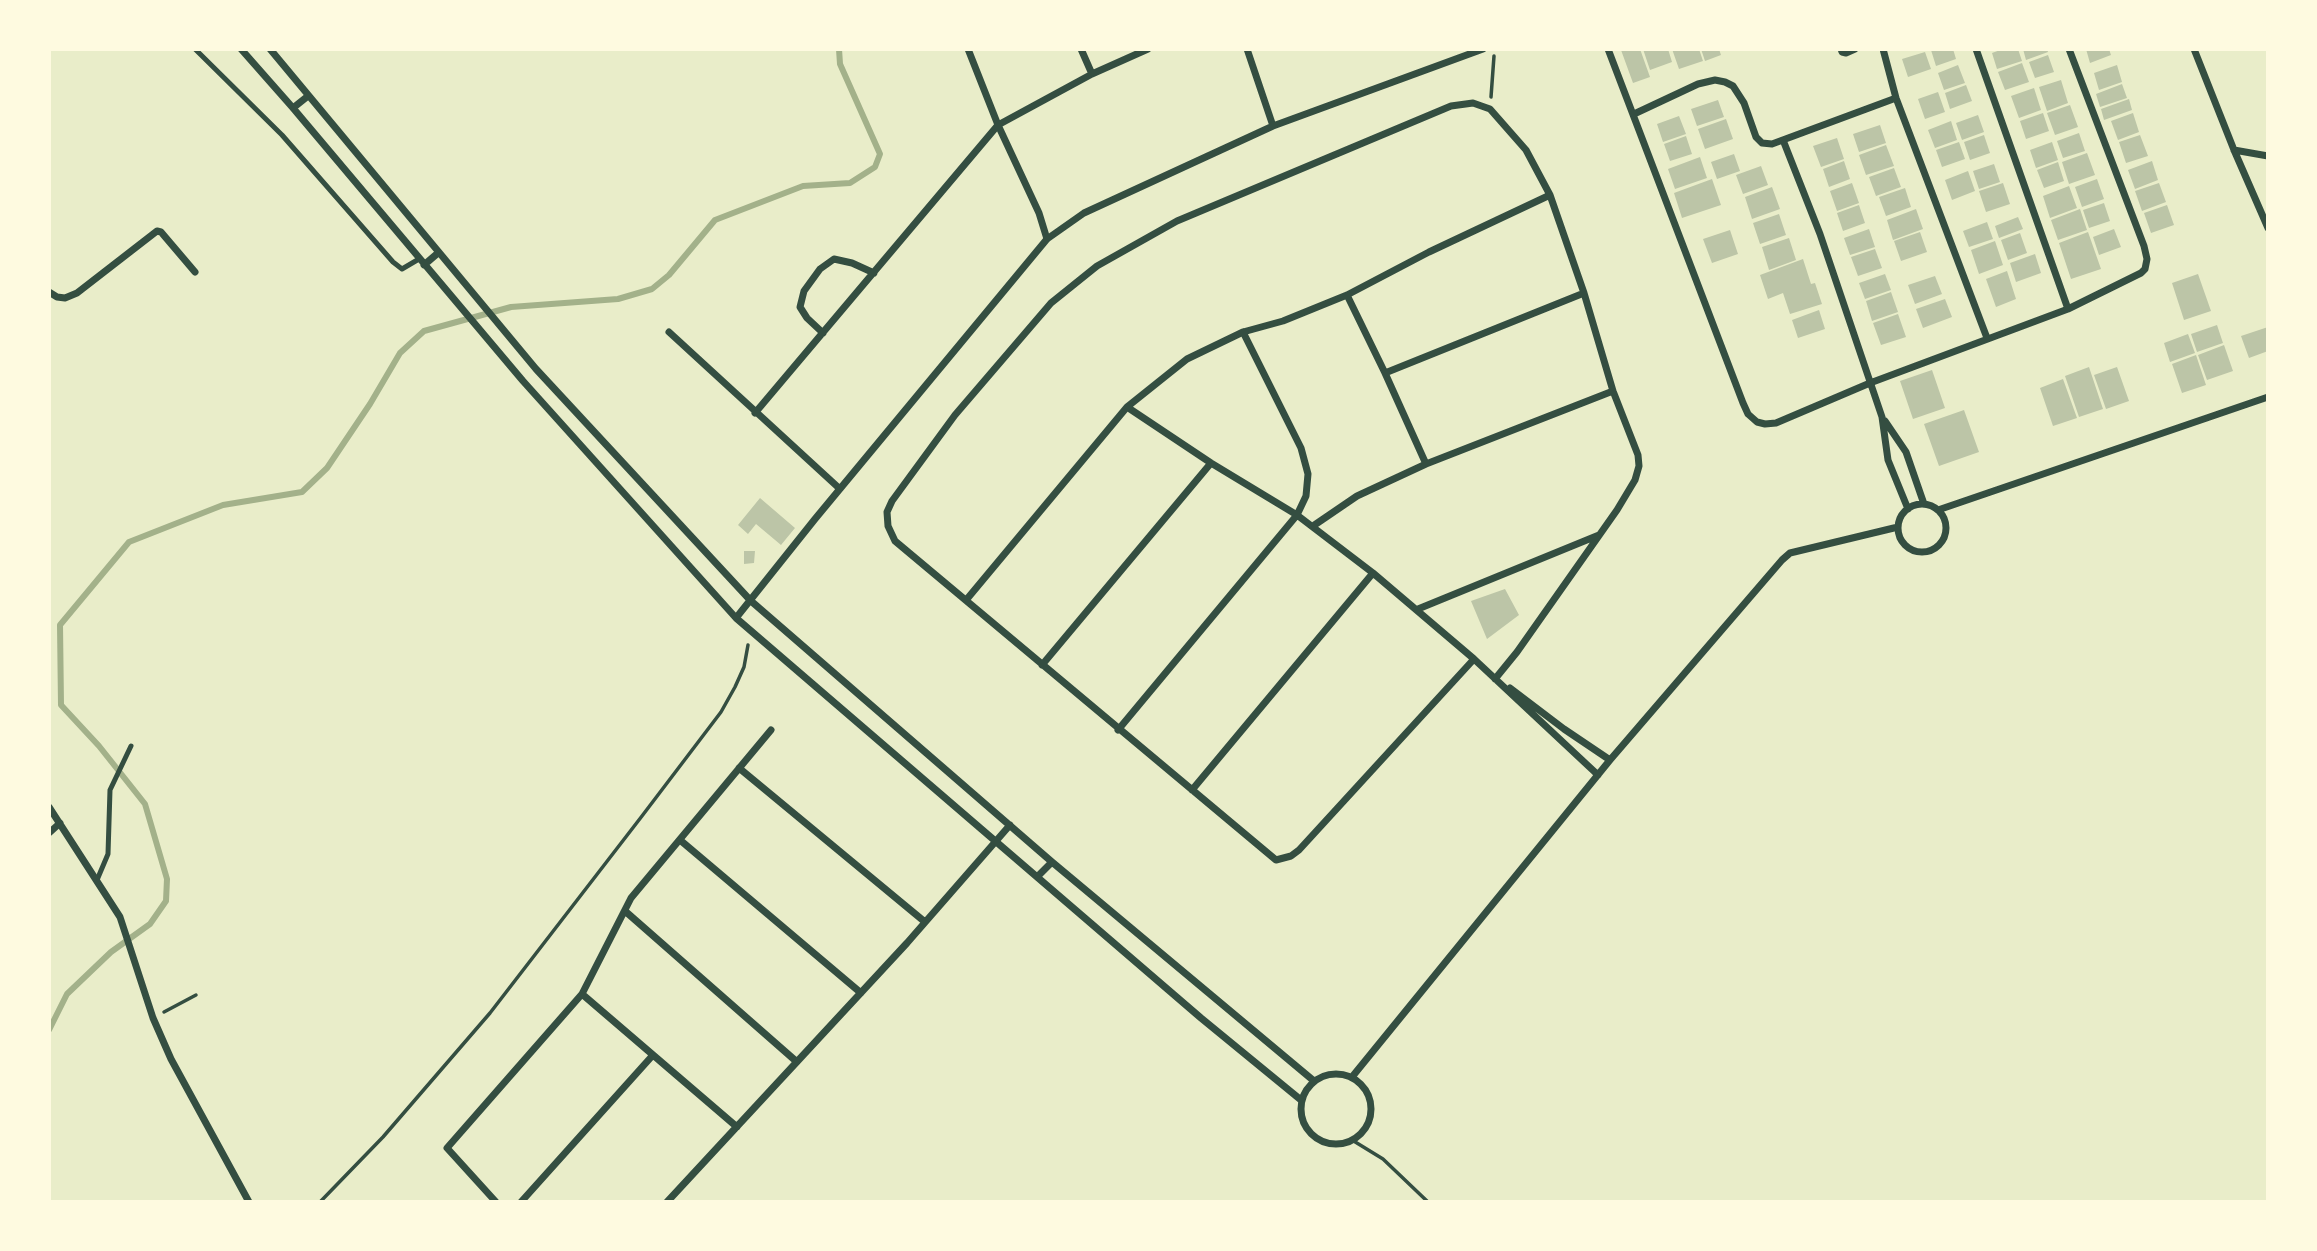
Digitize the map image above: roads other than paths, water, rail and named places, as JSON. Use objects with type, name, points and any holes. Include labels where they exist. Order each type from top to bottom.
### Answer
[{"type":"street","points":[[241,49],[523,381],[736,618],[1201,1018],[1301,1100]]},
{"type":"street","points":[[270,49],[536,369],[751,601],[1052,862],[1314,1081]]},
{"type":"street","points":[[968,49],[998,125],[1039,212],[1047,239]]},
{"type":"street","points":[[1082,49],[1092,74]]},
{"type":"street","points":[[755,413],[998,125],[1092,74],[1148,49]]},
{"type":"street","points":[[1247,49],[1273,126]]},
{"type":"street","points":[[736,618],[1047,239],[1084,213],[1273,126],[1483,49]]},
{"type":"street","points":[[1608,49],[1748,414],[1757,422],[1776,423],[1870,383],[2068,309],[2141,274],[2147,264],[2144,246],[2069,49]]},
{"type":"street","points":[[1841,49],[1846,53],[1855,49]]},
{"type":"street","points":[[1883,49],[1896,98],[1986,338]]},
{"type":"street","points":[[1976,49],[2068,309]]},
{"type":"street","points":[[2194,49],[2268,228]]},
{"type":"street","points":[[1634,114],[1698,83],[1715,80],[1733,86],[1744,103],[1756,137],[1762,143],[1772,144],[1896,98]]},
{"type":"street","points":[[293,108],[309,96]]},
{"type":"street","points":[[1474,659],[1291,856],[1276,860],[895,541],[888,526],[887,512],[892,501],[955,415],[1051,303],[1097,266],[1177,221],[1451,106],[1473,103],[1490,109],[1526,150],[1550,195],[1614,391],[1638,454],[1639,466],[1635,480],[1599,535],[1495,679]]},
{"type":"street","points":[[1783,141],[1820,234],[1882,417],[1888,460],[1908,509]]},
{"type":"street","points":[[2234,150],[2268,156]]},
{"type":"street","points":[[967,600],[1128,407],[1187,359],[1243,332],[1283,321],[1347,295],[1429,252],[1550,195]]},
{"type":"street","points":[[49,292],[65,298],[77,292],[157,231],[161,232],[195,272]]},
{"type":"street","points":[[421,262],[438,253]]},
{"type":"street","points":[[823,333],[800,307],[804,291],[820,269],[834,259],[852,263],[874,273]]},
{"type":"street","points":[[1385,373],[1584,293]]},
{"type":"street","points":[[1347,295],[1426,464]]},
{"type":"street","points":[[669,332],[840,489]]},
{"type":"street","points":[[1118,730],[1297,516],[1306,496],[1308,474],[1301,448],[1243,332]]},
{"type":"street","points":[[523,381],[536,369]]},
{"type":"street","points":[[1313,526],[1357,496],[1426,464],[1614,391]]},
{"type":"street","points":[[1938,510],[2268,397]]},
{"type":"street","points":[[1128,407],[1210,463],[1313,526],[1418,609],[1598,775]]},
{"type":"street","points":[[1882,417],[1906,452],[1924,504]]},
{"type":"street","points":[[1042,665],[1210,463]]},
{"type":"street","points":[[1924,504],[1938,510],[1947,529],[1942,542],[1930,551],[1922,553],[1908,548],[1902,542],[1898,527],[1908,509],[1924,504]]},
{"type":"street","points":[[1352,1077],[1598,775],[1782,560],[1790,554],[1898,527]]},
{"type":"street","points":[[1418,609],[1599,535]]},
{"type":"street","points":[[1192,790],[1373,573]]},
{"type":"street","points":[[1495,679],[1611,760]]},
{"type":"street","points":[[496,1202],[447,1148],[582,994],[631,898],[771,730]]},
{"type":"street","points":[[739,768],[925,922]]},
{"type":"street","points":[[51,810],[120,917],[153,1018],[171,1059],[249,1202]]},
{"type":"street","points":[[49,833],[60,823]]},
{"type":"street","points":[[667,1202],[861,993],[1010,825]]},
{"type":"street","points":[[680,840],[861,993]]},
{"type":"street","points":[[1037,877],[1052,862]]},
{"type":"street","points":[[625,911],[797,1062]]},
{"type":"street","points":[[582,994],[737,1128]]},
{"type":"street","points":[[521,1202],[653,1055]]},
{"type":"street","points":[[1332,1073],[1352,1077],[1368,1093],[1371,1103],[1368,1125],[1352,1140],[1330,1144],[1309,1133],[1300,1112],[1301,1100],[1314,1081],[1332,1073]]},
{"type":"lane","points":[[195,49],[282,135],[393,262],[401,269],[421,262]]},
{"type":"lane","points":[[97,880],[108,854],[110,790],[131,746]]},
{"type":"waterway","points":[[49,1030],[67,994],[111,952],[150,924],[166,901],[167,879],[145,804],[99,746],[61,705],[60,625],[129,542],[223,505],[302,492],[327,468],[400,353],[424,331],[511,307],[618,299],[652,289],[669,275],[715,220],[803,186],[850,183],[875,167],[880,154],[840,64],[839,49]]}]
